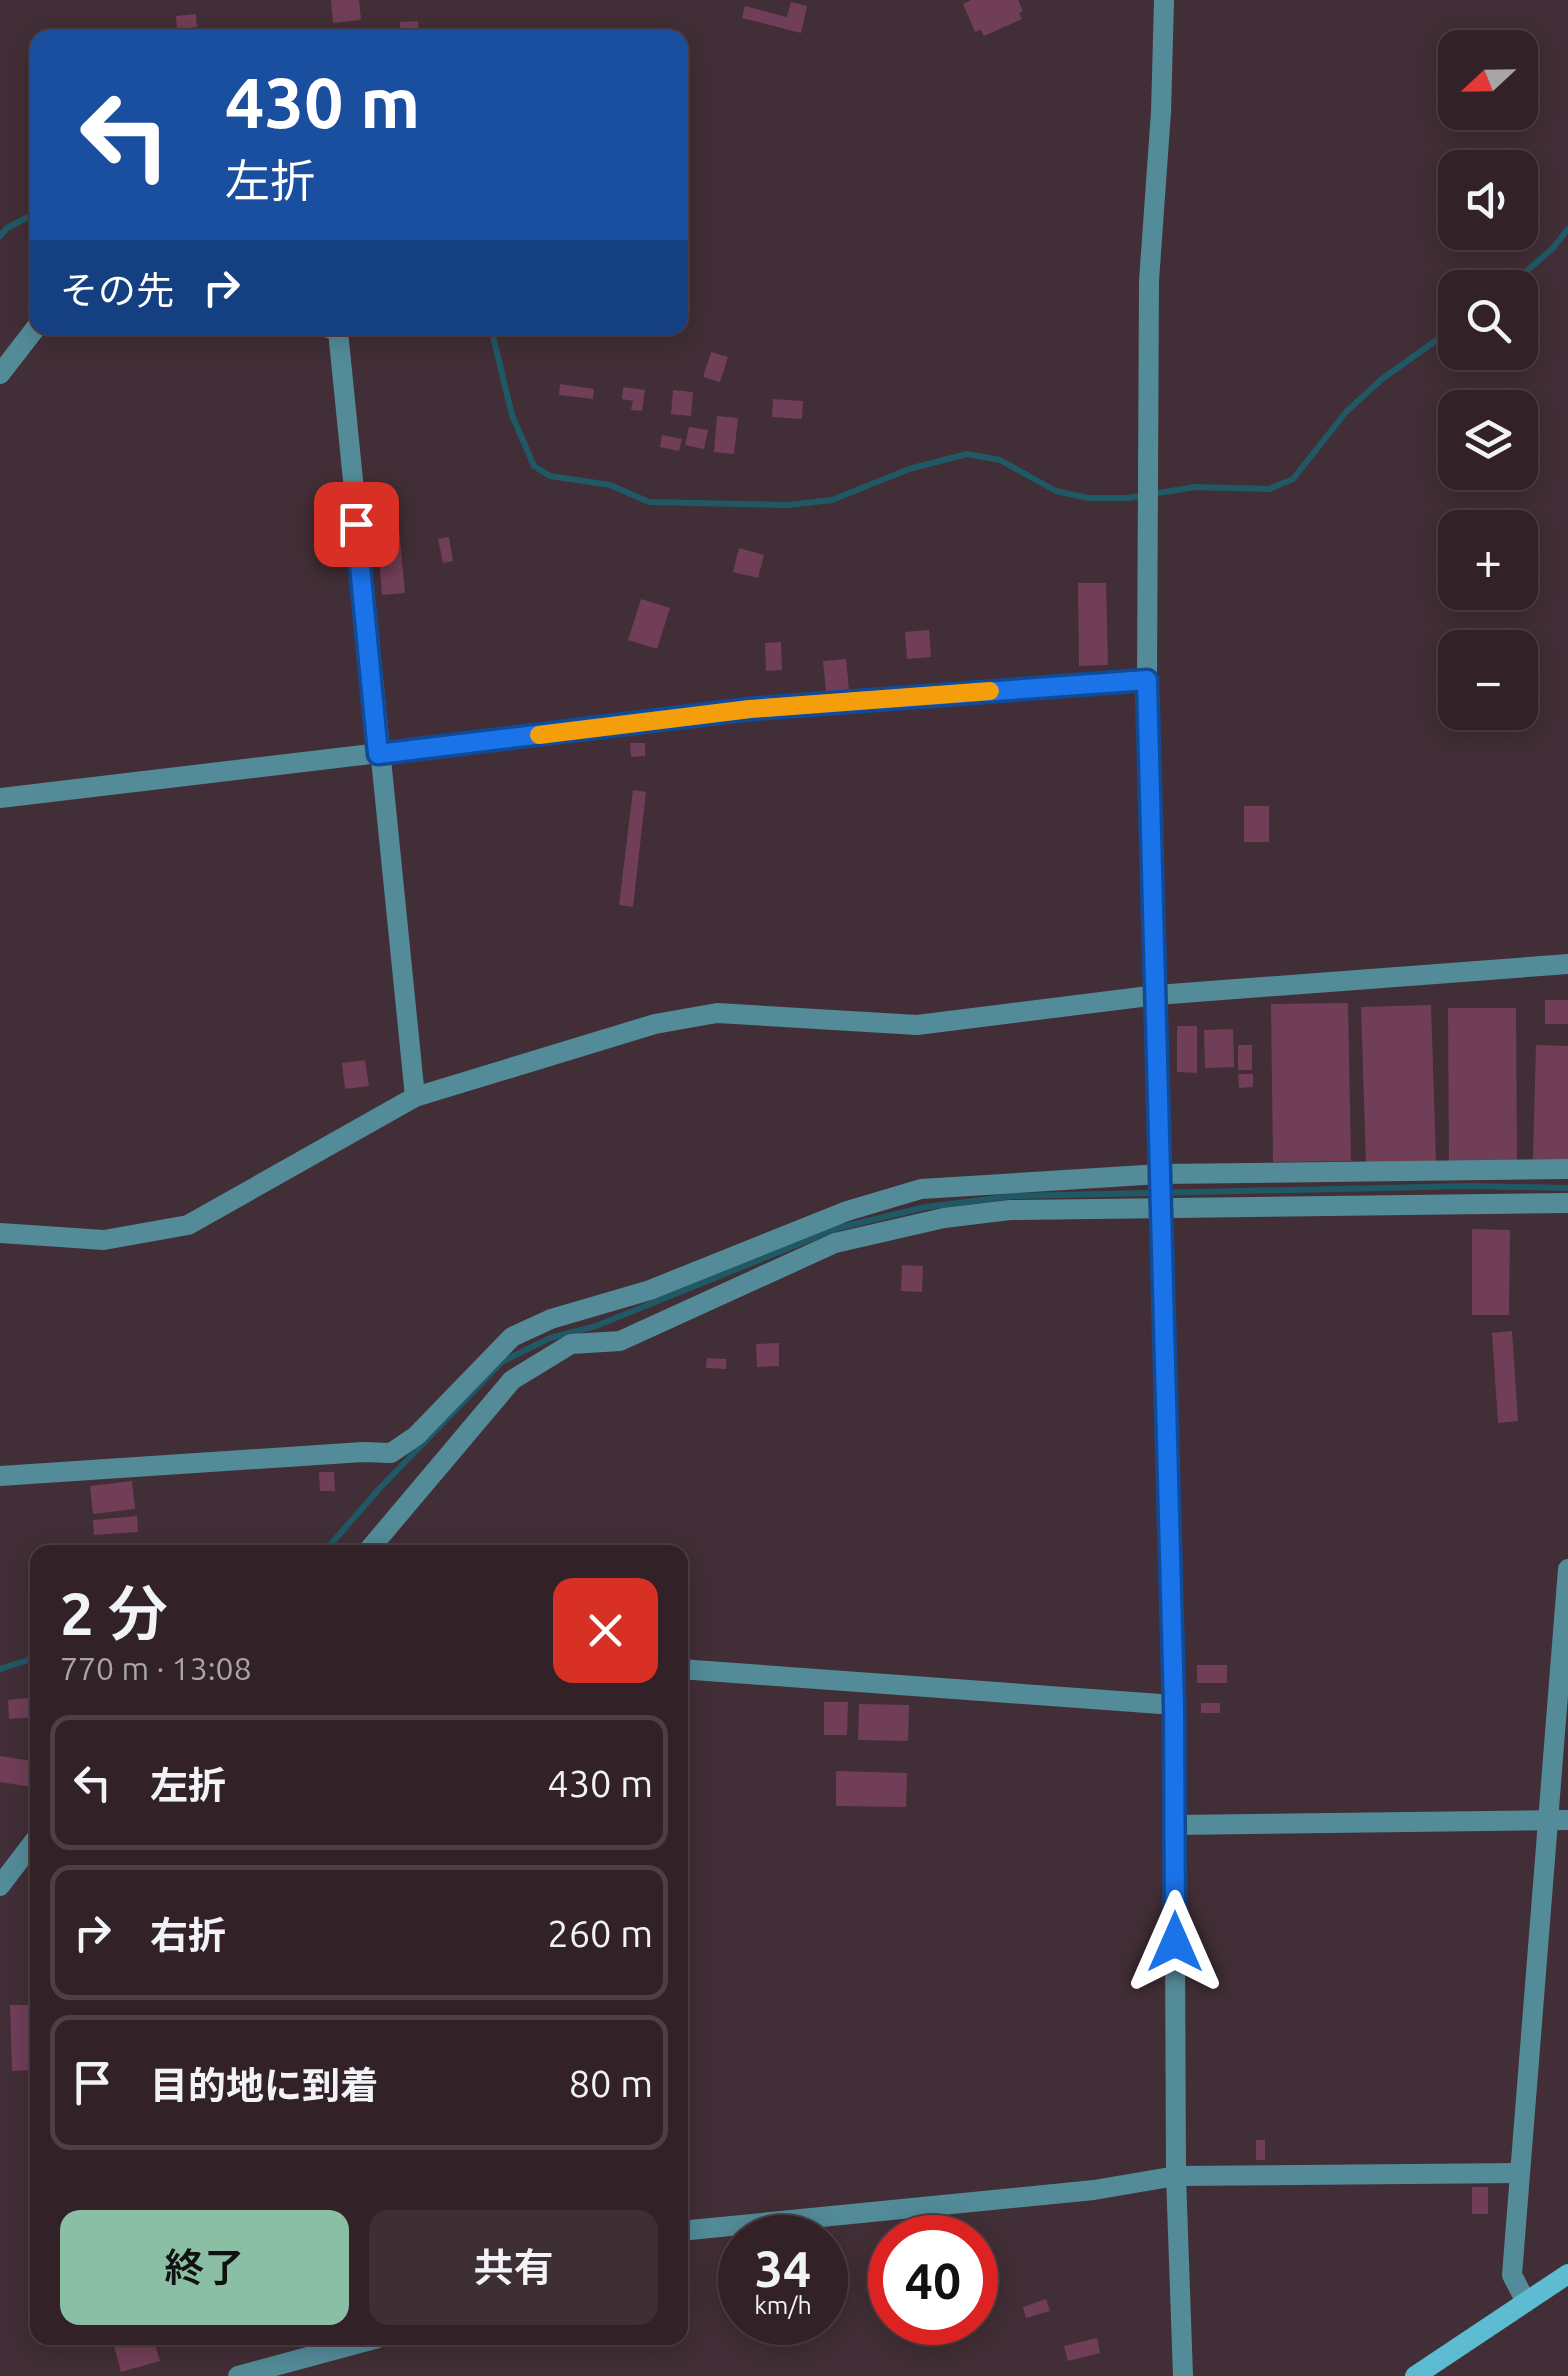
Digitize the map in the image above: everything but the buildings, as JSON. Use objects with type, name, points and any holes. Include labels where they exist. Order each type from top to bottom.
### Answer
[{"type":"main road","points":[[1414,2376],[1568,2274]]},
{"type":"street","points":[[1164,0],[1149,281],[1147,680],[1174,1705],[1176,2176],[1183,2376]]},
{"type":"street","points":[[0,374],[30,335]]},
{"type":"street","points":[[338,335],[415,1098]]},
{"type":"street","points":[[0,798],[750,709],[1147,680]]},
{"type":"street","points":[[0,1232],[104,1240],[188,1225],[415,1098],[654,1024],[717,1014],[917,1026],[1156,995],[1568,964]]},
{"type":"street","points":[[0,1476],[392,1453],[416,1436],[512,1338],[551,1318],[650,1290],[848,1211],[921,1190],[1160,1174],[1568,1169]]},
{"type":"street","points":[[374,1545],[512,1380],[571,1344],[620,1341],[835,1243],[944,1218],[1010,1210],[1568,1203]]},
{"type":"street","points":[[1526,2302],[1512,2276],[1559,1821],[1568,1569]]},
{"type":"street","points":[[688,1670],[1174,1705]]},
{"type":"street","points":[[1174,1825],[1559,1821]]},
{"type":"street","points":[[0,1886],[30,1847]]},
{"type":"street","points":[[688,2229],[1094,2190],[1176,2176],[1520,2173]]},
{"type":"street","points":[[238,2376],[352,2345]]},
{"type":"waterway","points":[[0,236],[30,216]]},
{"type":"waterway","points":[[1528,270],[1568,229]]},
{"type":"waterway","points":[[493,335],[512,415],[534,466],[550,476],[610,485],[649,502],[788,505],[832,500],[909,469],[967,454],[1000,460],[1056,491],[1088,498],[1128,498],[1195,487],[1269,489],[1293,479],[1346,412],[1382,379],[1438,339]]},
{"type":"waterway","points":[[330,1545],[503,1361],[550,1338],[596,1326],[838,1228],[926,1207],[1013,1196],[1470,1186],[1568,1188]]},
{"type":"waterway","points":[[0,1669],[30,1660]]},
{"type":"slow traffic","points":[[539,735],[750,709],[990,691]]},
{"type":"route","points":[[356,524],[378,754],[750,709],[1147,680],[1174,1705],[1175,1942]]}]
